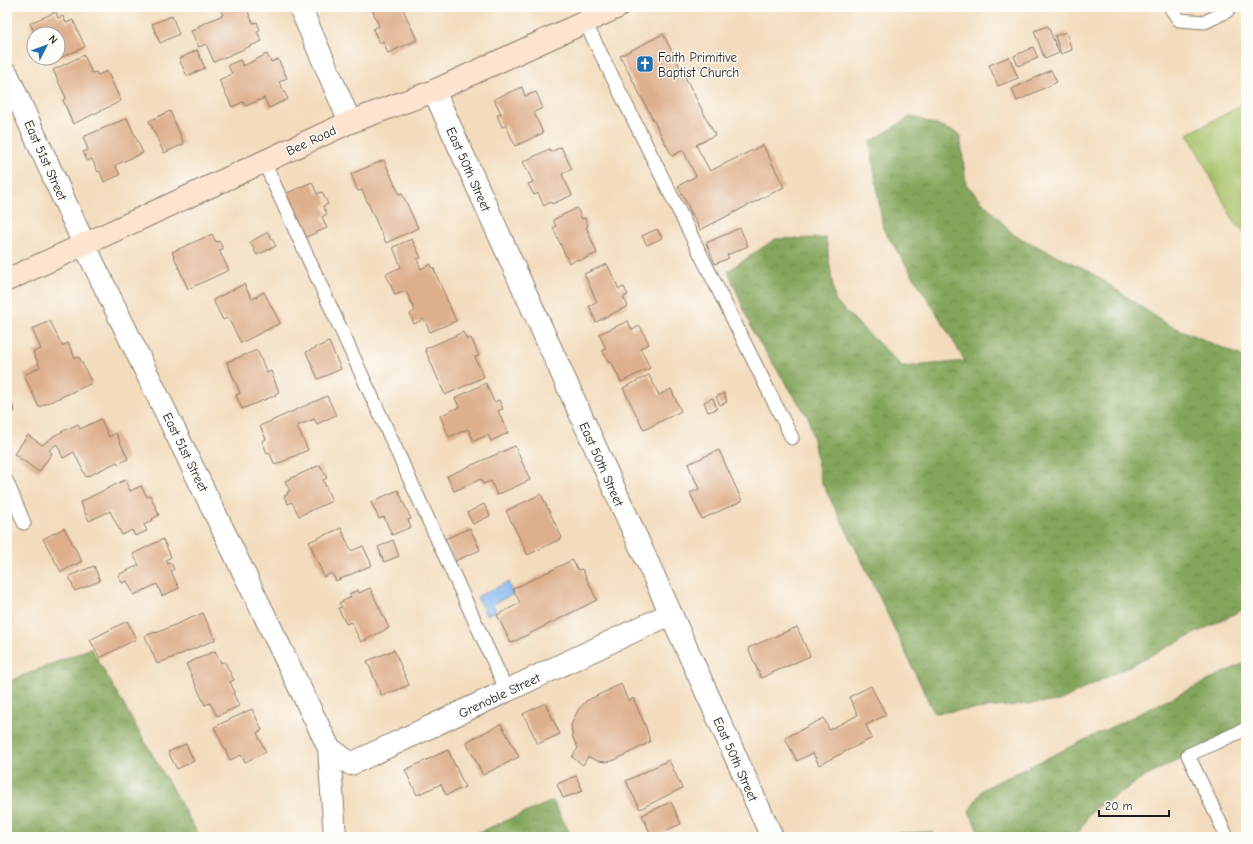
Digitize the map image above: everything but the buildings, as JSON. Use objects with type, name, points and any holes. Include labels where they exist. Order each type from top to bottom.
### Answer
[{"type":"main road","name":"Bee Road","points":[[7,280],[350,122],[434,91],[618,7]]},
{"type":"street","points":[[300,7],[350,122]]},
{"type":"street","name":"East 51st Street","points":[[7,74],[84,244],[329,748],[335,837]]},
{"type":"street","name":"East 50th Street","points":[[434,91],[772,837]]},
{"type":"street","name":"Grenoble Street","points":[[329,748],[352,764],[670,614]]},
{"type":"lane","points":[[1170,7],[1179,20],[1205,22],[1227,11],[1230,7]]},
{"type":"lane","points":[[585,22],[792,438]]},
{"type":"lane","points":[[264,162],[507,691]]},
{"type":"lane","points":[[7,482],[24,523]]},
{"type":"lane","points":[[1227,837],[1188,755],[1246,729]]},
{"type":"green space","points":[[1246,103],[1246,234],[1235,223],[1188,134]]},
{"type":"green space","points":[[912,116],[960,134],[966,184],[1014,235],[1089,271],[1165,323],[1246,358],[1246,608],[1059,701],[934,713],[868,573],[821,481],[809,419],[754,334],[728,271],[775,239],[826,238],[835,301],[903,367],[965,361],[883,229],[870,142]]},
{"type":"green space","points":[[91,648],[200,837],[7,837],[7,682]]},
{"type":"green space","points":[[1246,662],[1246,724],[1145,777],[1091,811],[1076,837],[981,837],[969,811],[983,789]]},
{"type":"green space","points":[[553,801],[572,837],[467,837]]},
{"type":"green space","points":[[932,832],[934,837],[883,837],[891,833]]},
{"type":"water","points":[[508,582],[513,594],[493,604],[496,611],[486,615],[477,597]]},
{"type":"place","name":"Faith Primitive Baptist Church","points":[[645,64]]}]
